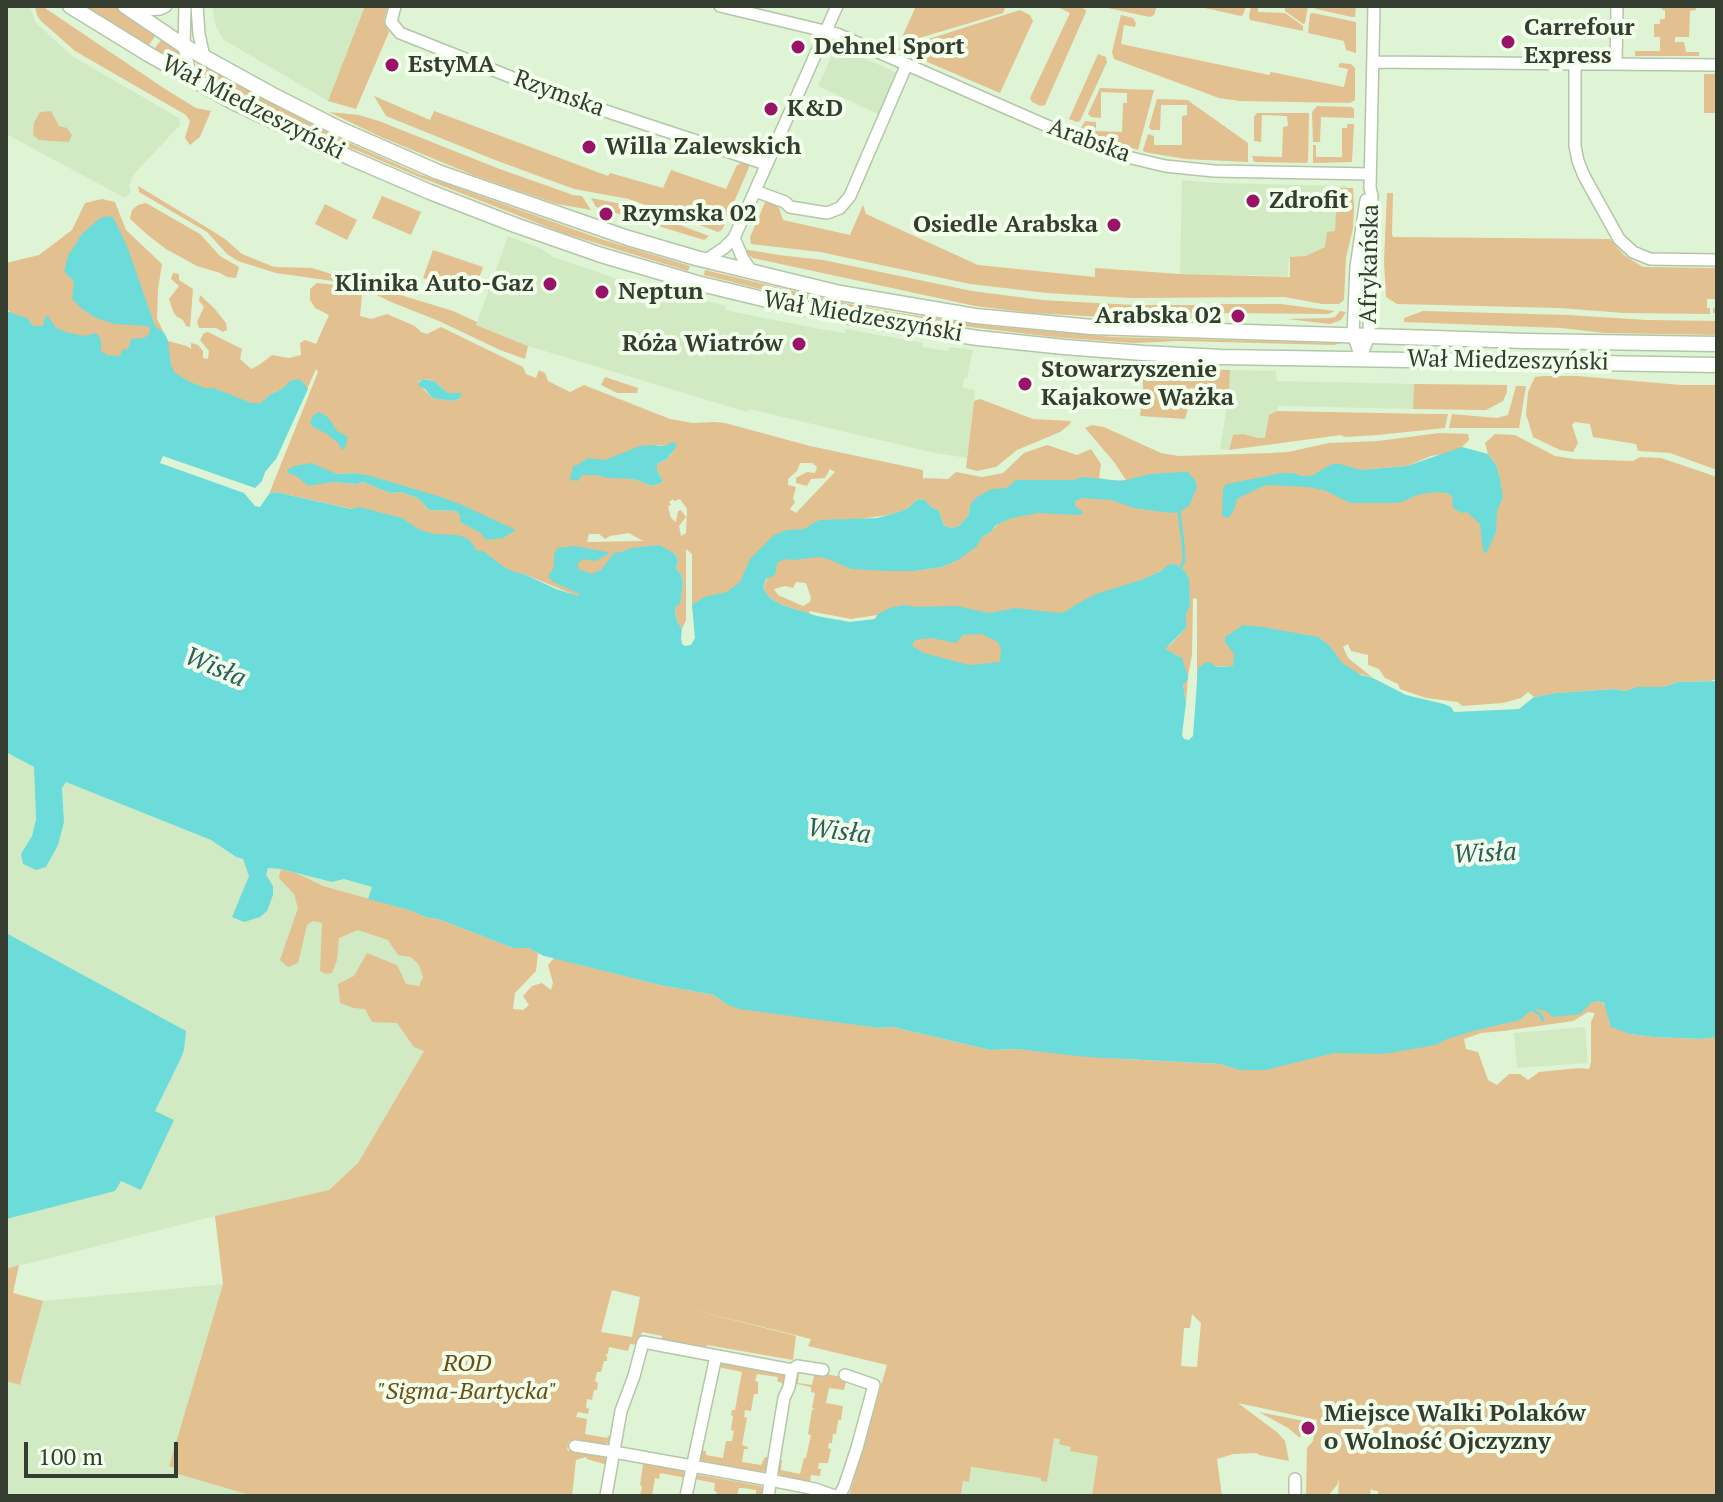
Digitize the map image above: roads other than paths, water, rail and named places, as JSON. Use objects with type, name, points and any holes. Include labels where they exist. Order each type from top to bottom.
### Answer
[{"type":"main road","name":"Wał Miedzeszyński","points":[[70,6],[191,79],[283,126],[430,192],[601,255],[734,293],[811,310],[978,338],[1183,355],[1717,365]]},
{"type":"main road","name":"Wał Miedzeszyński","points":[[129,9],[184,46],[340,129],[438,172],[575,220],[706,260],[876,300],[1006,320],[1145,329],[1717,344]]},
{"type":"street","points":[[129,9],[153,10],[166,6]]},
{"type":"street","points":[[185,6],[184,46],[191,79]]},
{"type":"street","points":[[197,6],[204,57]]},
{"type":"street","name":"Rzymska","points":[[395,6],[391,22],[400,33],[551,93],[766,164]]},
{"type":"street","name":"Arabska","points":[[720,6],[826,30],[1119,155],[1165,166],[1200,170],[1370,174]]},
{"type":"street","points":[[706,260],[734,238],[837,6]]},
{"type":"street","name":"Afrykańska","points":[[1361,358],[1369,335],[1374,6]]},
{"type":"street","points":[[1616,64],[1617,6]]},
{"type":"street","points":[[1373,62],[1717,65]]},
{"type":"street","points":[[755,191],[785,202],[790,207],[818,212],[840,208],[850,196],[907,64]]},
{"type":"street","points":[[1575,64],[1575,146],[1578,161],[1619,239],[1633,252],[1650,259],[1717,260]]},
{"type":"street","name":"Afrykańska","points":[[1361,358],[1353,334],[1356,267],[1370,188]]},
{"type":"street","points":[[734,238],[752,272]]},
{"type":"street","points":[[606,1496],[621,1411],[643,1342],[792,1370]]},
{"type":"street","points":[[686,1496],[716,1356]]},
{"type":"street","points":[[768,1496],[784,1398],[792,1370],[797,1366],[823,1370]]},
{"type":"street","points":[[575,1446],[770,1480],[837,1496],[848,1474],[874,1385],[845,1375]]},
{"type":"street","points":[[1295,1479],[1295,1496]]},
{"type":"water","name":"Wisła","points":[[113,217],[127,246],[155,326],[168,341],[175,373],[205,388],[214,388],[251,403],[261,403],[290,381],[300,379],[308,389],[276,459],[255,488],[163,456],[160,463],[244,493],[255,506],[260,507],[269,494],[276,492],[351,509],[359,507],[402,518],[420,530],[467,538],[476,550],[485,552],[502,566],[579,596],[548,576],[554,567],[557,548],[574,546],[608,552],[595,561],[583,559],[578,563],[578,569],[592,574],[601,570],[614,553],[659,545],[675,554],[678,561],[676,569],[681,574],[683,584],[680,604],[676,606],[675,613],[685,646],[691,645],[695,638],[692,605],[704,597],[727,592],[740,582],[750,559],[774,535],[787,530],[804,529],[819,520],[877,518],[907,509],[918,499],[925,500],[939,511],[944,526],[952,528],[959,526],[968,516],[971,503],[977,497],[992,489],[1007,488],[1016,480],[1074,480],[1083,477],[1122,481],[1150,474],[1188,472],[1197,487],[1189,506],[1179,512],[1134,508],[1111,500],[1082,498],[1075,501],[1075,506],[1083,512],[1081,515],[1038,513],[1012,518],[996,525],[976,547],[958,560],[942,567],[885,571],[851,569],[818,557],[785,559],[777,563],[775,575],[766,579],[763,588],[770,598],[782,605],[849,622],[875,619],[890,608],[904,605],[956,606],[989,613],[1016,608],[1059,613],[1096,594],[1141,580],[1175,564],[1185,571],[1189,579],[1190,606],[1186,613],[1186,628],[1165,649],[1182,658],[1188,676],[1183,684],[1186,703],[1182,735],[1189,740],[1193,736],[1198,668],[1210,662],[1216,667],[1233,666],[1234,654],[1225,637],[1243,625],[1318,637],[1330,646],[1342,663],[1361,675],[1406,695],[1444,704],[1454,712],[1519,709],[1534,697],[1556,693],[1626,691],[1636,687],[1664,687],[1678,682],[1717,681],[1717,1037],[1702,1039],[1630,1034],[1611,1027],[1604,1003],[1597,1001],[1580,1014],[1553,1017],[1537,1009],[1520,1020],[1477,1030],[1436,1045],[1383,1054],[1334,1053],[1266,1070],[1016,1049],[990,1050],[893,1027],[879,1028],[739,1009],[714,995],[544,956],[528,948],[513,948],[441,920],[368,899],[372,887],[344,879],[332,882],[268,868],[266,875],[273,886],[273,895],[267,911],[244,922],[232,917],[249,876],[243,859],[211,840],[66,782],[62,788],[64,822],[58,845],[46,867],[36,870],[23,864],[21,854],[32,836],[36,819],[34,767],[6,752],[6,311],[27,318],[33,326],[43,326],[48,316],[56,328],[69,333],[85,336],[95,333],[101,340],[101,351],[107,355],[120,356],[122,350],[128,349],[131,339],[144,338],[149,334],[147,326],[115,324],[96,318],[72,299],[74,282],[64,271],[68,256],[82,234],[99,219]],"holes":[[[981,634],[998,642],[1000,662],[969,665],[924,653],[912,646],[915,640],[931,638],[956,643],[963,635]]]},
{"type":"water","points":[[423,379],[434,381],[448,393],[461,395],[452,401],[432,398],[419,386]]},
{"type":"water","points":[[319,412],[328,417],[337,431],[348,437],[342,450],[339,444],[310,423]]},
{"type":"water","points":[[672,442],[677,445],[674,450],[667,459],[657,464],[661,483],[652,486],[634,479],[596,475],[582,475],[578,481],[570,480],[573,466],[588,458],[605,460],[640,446],[666,446]]},
{"type":"water","points":[[1462,447],[1488,454],[1499,474],[1503,497],[1497,511],[1496,532],[1486,554],[1480,524],[1467,512],[1453,508],[1452,496],[1447,493],[1417,495],[1402,502],[1350,503],[1324,490],[1268,485],[1237,499],[1228,518],[1222,516],[1223,488],[1227,484],[1282,473],[1311,476],[1332,464],[1361,470],[1407,466]]},
{"type":"water","points":[[311,463],[337,474],[371,476],[441,497],[516,530],[503,538],[486,540],[481,533],[460,522],[456,511],[429,510],[418,498],[400,492],[390,493],[363,482],[309,486],[288,473],[287,470],[294,466]]},
{"type":"water","points":[[6,933],[186,1031],[181,1058],[155,1111],[174,1120],[141,1190],[121,1181],[115,1191],[6,1219]]},
{"type":"waterway","points":[[1179,512],[1184,560],[1181,567]]},
{"type":"waterway","points":[[1532,1010],[1540,1014],[1543,1020]]},
{"type":"place","name":"Carrefour Express","points":[[1508,42]]},
{"type":"place","name":"Dehnel Sport","points":[[798,47]]},
{"type":"place","name":"EstyMA","points":[[392,65]]},
{"type":"place","name":"K&D","points":[[771,109]]},
{"type":"place","name":"Willa Zalewskich","points":[[589,147]]},
{"type":"place","name":"Zdrofit","points":[[1253,201]]},
{"type":"place","name":"Rzymska 02","points":[[606,214]]},
{"type":"place","name":"Osiedle Arabska","points":[[1114,225]]},
{"type":"place","name":"Klinika Auto-Gaz","points":[[550,284]]},
{"type":"place","name":"Neptun","points":[[602,292]]},
{"type":"place","name":"Arabska 02","points":[[1238,316]]},
{"type":"place","name":"Róża Wiatrów","points":[[799,344]]},
{"type":"place","name":"Stowarzyszenie Kajakowe Ważka","points":[[1025,384]]},
{"type":"place","name":"Miejsce Walki Polaków o Wolność Ojczyzny","points":[[1308,1428]]},
{"type":"park label","name":"ROD \"Sigma-Bartycka\"","points":[[467,1378]]}]
